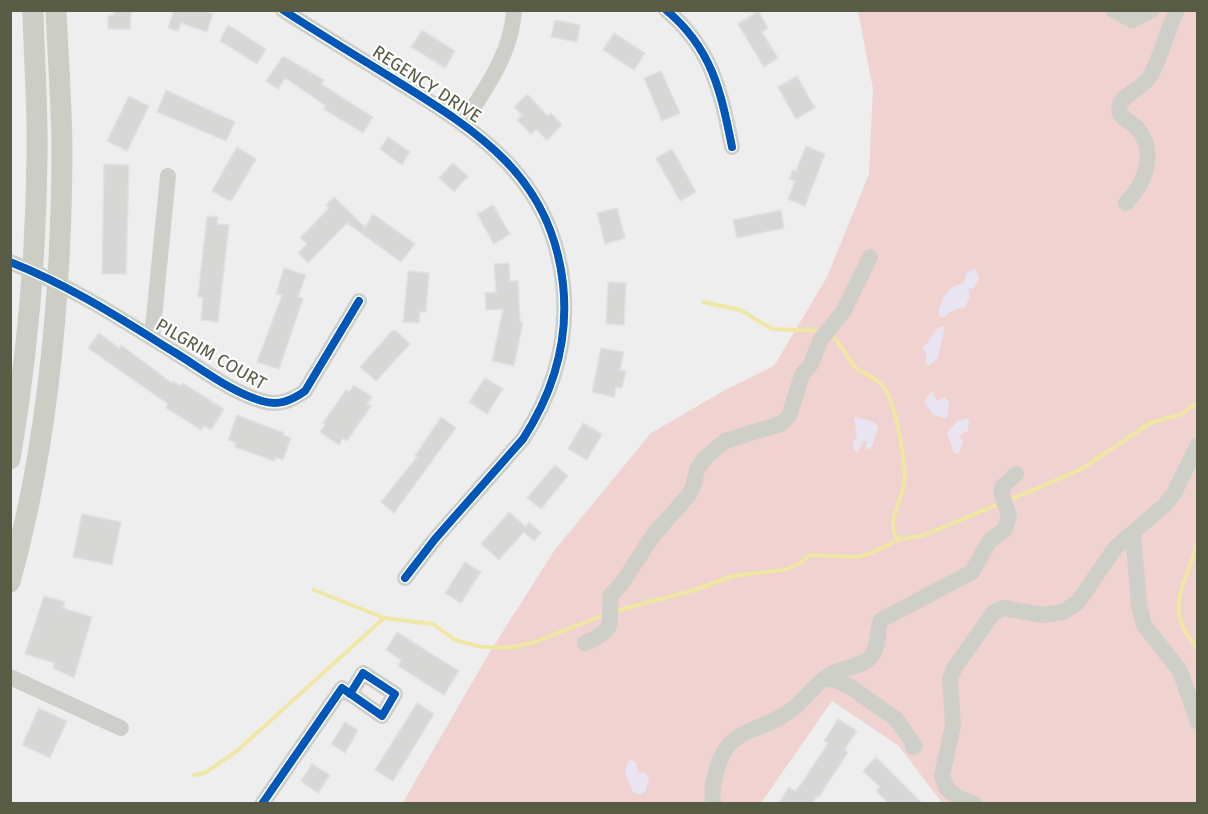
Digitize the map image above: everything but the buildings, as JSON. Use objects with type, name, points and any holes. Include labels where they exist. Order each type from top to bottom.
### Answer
[{"type":"main road","points":[[10,459],[20,405],[33,271],[38,156],[33,10]]},
{"type":"main road","points":[[10,582],[44,408],[57,281],[62,156],[56,10]]},
{"type":"street","name":"REGENCY DRIVE","points":[[283,10],[464,122],[523,180],[545,218],[562,271],[565,298],[561,348],[547,396],[523,439],[435,539],[405,578]]},
{"type":"street","points":[[464,122],[504,56],[514,10]]},
{"type":"street","points":[[666,10],[694,36],[703,50],[724,107],[732,147]]},
{"type":"street","points":[[1113,10],[1132,20],[1152,10]]},
{"type":"street","points":[[1126,202],[1143,183],[1148,170],[1147,151],[1142,134],[1120,115],[1119,107],[1122,101],[1148,79],[1177,10]]},
{"type":"street","points":[[152,338],[168,176]]},
{"type":"street","points":[[585,643],[609,628],[611,595],[622,583],[643,549],[688,496],[693,487],[697,469],[706,458],[725,441],[780,424],[789,416],[796,387],[811,364],[825,334],[843,312],[870,257]]},
{"type":"street","name":"PILGRIM COURT","points":[[10,262],[57,281],[252,398],[274,404],[295,398],[311,383],[359,301]]},
{"type":"street","points":[[974,804],[959,798],[947,789],[942,776],[953,725],[950,679],[955,667],[993,613],[1003,608],[1042,615],[1063,612],[1078,602],[1115,548],[1165,505],[1174,493],[1197,445]]},
{"type":"street","points":[[714,804],[712,788],[723,749],[734,738],[789,712],[804,700],[813,686],[843,668],[862,663],[872,656],[881,620],[972,572],[989,542],[1005,529],[1009,516],[1002,487],[1007,479],[1016,474]]},
{"type":"street","points":[[1133,533],[1139,605],[1144,625],[1179,671],[1197,722]]},
{"type":"street","points":[[10,677],[122,728]]},
{"type":"street","points":[[827,677],[849,686],[896,719],[912,742]]},
{"type":"street","points":[[262,804],[346,691]]},
{"type":"shaded area","points":[[858,11],[1197,11],[1197,803],[942,803],[899,746],[832,701],[761,803],[402,804],[488,655],[554,551],[651,433],[725,390],[774,366],[827,277],[869,174],[873,89]]},
{"type":"sand","points":[[975,268],[979,278],[974,288],[968,289],[970,296],[965,307],[949,312],[946,317],[939,317],[942,300],[953,287],[963,283],[967,273]]},
{"type":"sand","points":[[945,326],[938,357],[929,366],[925,362],[927,355],[922,346],[927,344],[937,328]]},
{"type":"sand","points":[[932,391],[937,401],[944,397],[949,402],[948,416],[945,419],[933,414],[924,402]]},
{"type":"sand","points":[[854,418],[874,422],[878,427],[872,447],[865,450],[867,441],[863,441],[858,452],[854,449],[853,442],[857,436]]},
{"type":"sand","points":[[967,418],[968,431],[959,436],[963,441],[959,453],[954,453],[947,433],[957,421]]},
{"type":"sand","points":[[630,760],[636,762],[638,773],[644,772],[649,778],[646,790],[641,795],[633,792],[626,775],[627,764]]},
{"type":"waterway","points":[[703,302],[740,310],[772,329],[821,331]]},
{"type":"waterway","points":[[831,335],[856,368],[883,386],[892,405],[904,462],[904,484],[893,520],[894,533],[898,540]]},
{"type":"waterway","points":[[1009,500],[1080,470],[1150,423],[1182,414],[1198,402]]},
{"type":"waterway","points":[[616,611],[694,590],[733,576],[783,570],[799,564],[810,555],[858,557],[869,554],[898,540],[924,535],[999,504]]},
{"type":"waterway","points":[[1198,539],[1178,608],[1186,634],[1198,648]]},
{"type":"waterway","points":[[314,590],[384,618],[433,624],[455,640],[482,647],[509,648],[535,642],[606,614]]},
{"type":"waterway","points":[[194,775],[205,773],[237,751],[384,618]]},
{"type":"cycle path","points":[[283,10],[426,99],[482,139],[506,161],[527,186],[544,214],[556,247],[563,284],[564,325],[556,365],[543,403],[523,439],[435,539],[405,578]]},
{"type":"cycle path","points":[[666,10],[694,40],[712,72],[724,108],[732,147]]},
{"type":"cycle path","points":[[10,262],[94,303],[228,386],[250,397],[274,403],[284,402],[305,391],[359,301]]},
{"type":"cycle path","points":[[262,804],[342,688],[382,716],[395,694],[363,673],[350,694]]}]
